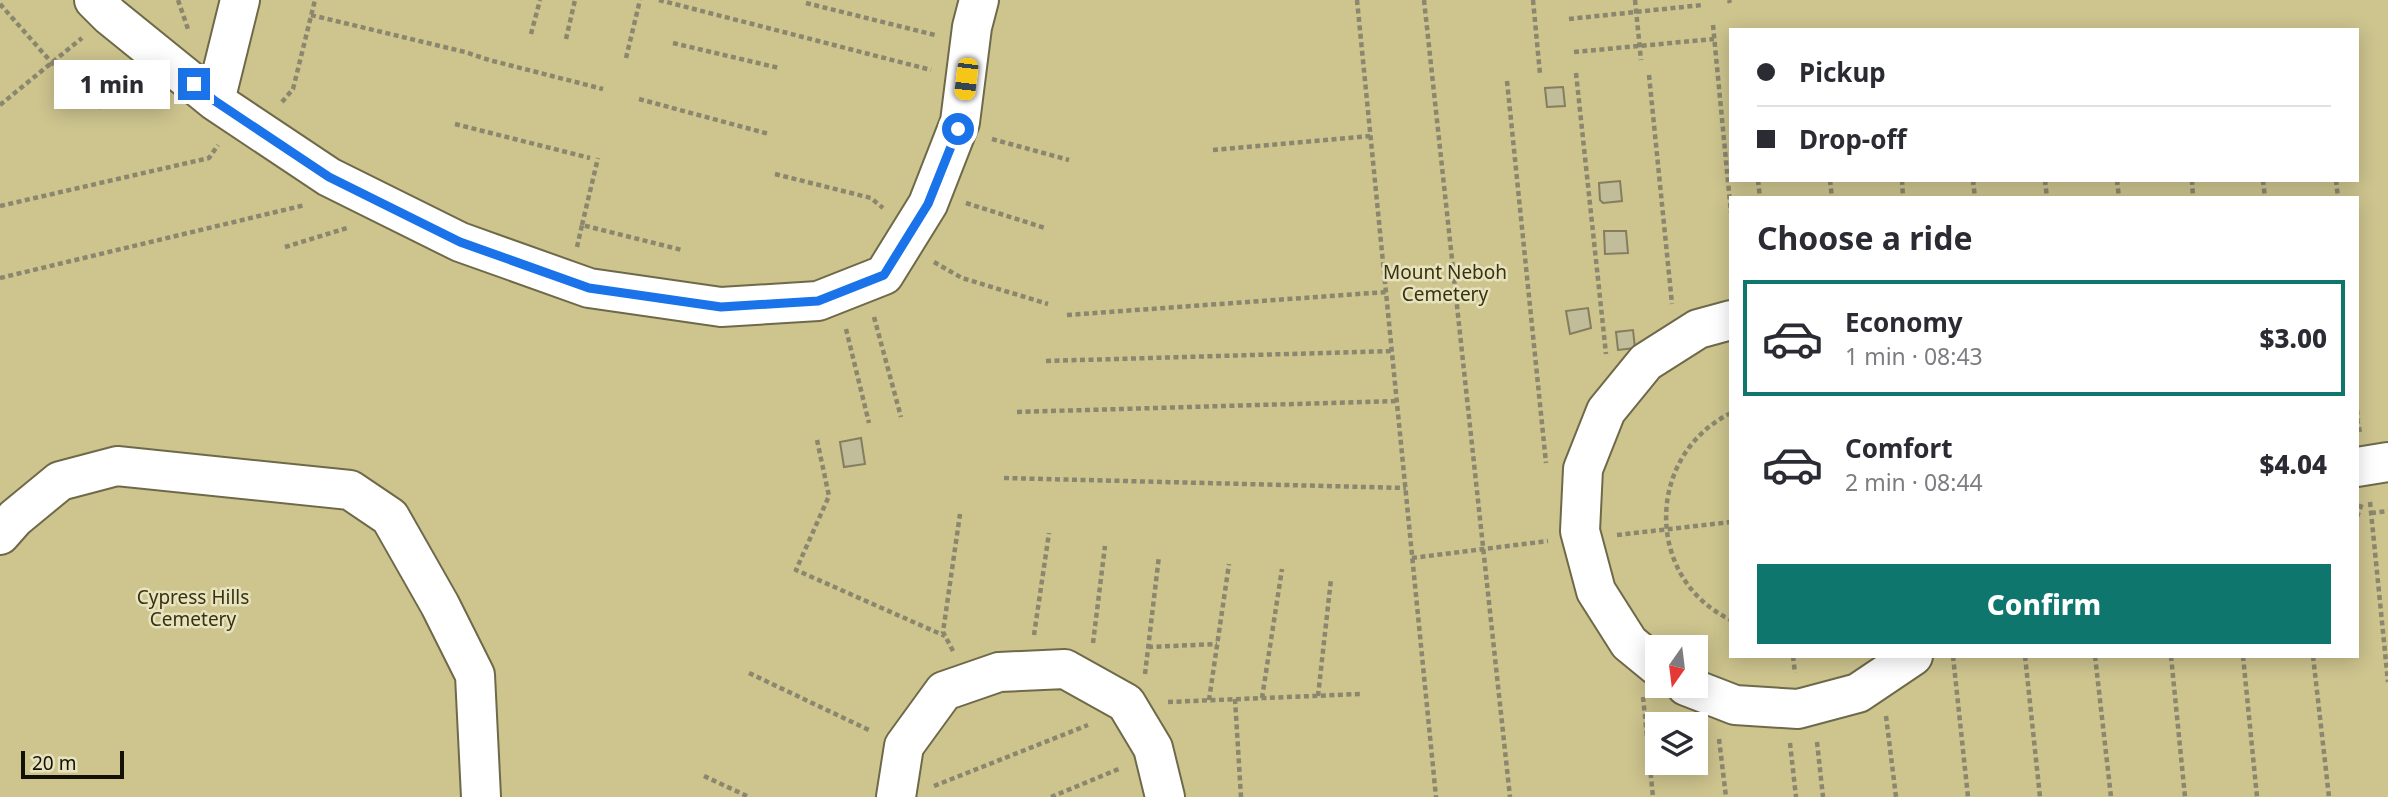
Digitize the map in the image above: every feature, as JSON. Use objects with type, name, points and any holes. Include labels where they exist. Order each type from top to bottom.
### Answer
[{"type":"lane","points":[[238,116],[240,0]]},
{"type":"lane","points":[[102,8],[238,116],[329,177],[460,242],[589,288],[721,307],[818,301],[884,275],[933,192],[958,129],[979,0]]},
{"type":"lane","points":[[1645,672],[1568,540],[1580,531],[1583,468],[1606,411],[1646,362],[1698,329],[1729,321]]},
{"type":"lane","points":[[0,535],[15,518],[60,481],[117,466],[350,490],[390,517],[440,605],[475,675],[481,797]]},
{"type":"lane","points":[[1708,695],[1735,705],[1798,709],[1858,693],[1910,658]]},
{"type":"lane","points":[[914,792],[904,746],[944,691],[999,671],[1065,669],[1132,705],[1154,754],[1165,797]]},
{"type":"path","points":[[0,206],[209,158],[238,116],[293,89],[315,0]]},
{"type":"path","points":[[531,34],[540,0]]},
{"type":"path","points":[[566,39],[575,0]]},
{"type":"path","points":[[626,58],[640,0]]},
{"type":"path","points":[[659,0],[968,62]]},
{"type":"path","points":[[1357,0],[1436,797]]},
{"type":"path","points":[[1424,0],[1510,797]]},
{"type":"path","points":[[1533,0],[1540,74]]},
{"type":"path","points":[[1635,0],[1641,60]]},
{"type":"path","points":[[806,3],[968,62]]},
{"type":"path","points":[[0,4],[52,63],[102,107]]},
{"type":"path","points":[[1569,19],[1702,5]]},
{"type":"path","points":[[0,105],[52,63],[102,8]]},
{"type":"path","points":[[311,15],[465,51],[489,61],[603,89]]},
{"type":"path","points":[[1713,25],[1729,196]]},
{"type":"path","points":[[1574,52],[1714,39]]},
{"type":"path","points":[[673,43],[779,68]]},
{"type":"path","points":[[1576,73],[1607,360]]},
{"type":"path","points":[[1649,75],[1672,306]]},
{"type":"path","points":[[1507,81],[1546,471]]},
{"type":"path","points":[[639,99],[769,134]]},
{"type":"path","points":[[455,124],[590,158]]},
{"type":"path","points":[[958,129],[1069,160]]},
{"type":"path","points":[[1213,150],[1370,136]]},
{"type":"path","points":[[568,281],[598,158]]},
{"type":"path","points":[[775,174],[871,198],[912,229]]},
{"type":"path","points":[[933,192],[1045,228]]},
{"type":"path","points":[[285,247],[349,228],[368,196]]},
{"type":"path","points":[[0,278],[316,202]]},
{"type":"path","points":[[582,225],[682,250]]},
{"type":"path","points":[[932,261],[962,278],[1048,304]]},
{"type":"path","points":[[851,288],[901,416]]},
{"type":"path","points":[[851,288],[870,424]]},
{"type":"path","points":[[1067,315],[1386,292]]},
{"type":"path","points":[[1046,361],[1392,351]]},
{"type":"path","points":[[1017,412],[1397,401]]},
{"type":"path","points":[[1729,415],[1700,434],[1683,455],[1672,478],[1666,503],[1666,529],[1671,554],[1682,577],[1698,598],[1729,619]]},
{"type":"path","points":[[817,440],[829,496],[796,570],[945,636]]},
{"type":"path","points":[[2370,465],[2371,513],[2388,682]]},
{"type":"path","points":[[1004,478],[1406,488]]},
{"type":"path","points":[[2359,512],[2362,505]]},
{"type":"path","points":[[2371,513],[2388,511]]},
{"type":"path","points":[[960,514],[943,632],[969,683]]},
{"type":"path","points":[[1412,558],[1729,522]]},
{"type":"path","points":[[1028,671],[1049,533]]},
{"type":"path","points":[[1087,682],[1105,546]]},
{"type":"path","points":[[1132,705],[1148,647],[1159,556]]},
{"type":"path","points":[[1209,700],[1229,564]]},
{"type":"path","points":[[1262,698],[1282,569]]},
{"type":"path","points":[[1318,696],[1331,579]]},
{"type":"path","points":[[1148,647],[1217,644]]},
{"type":"path","points":[[1953,658],[1968,797]]},
{"type":"path","points":[[2025,658],[2040,797]]},
{"type":"path","points":[[2095,658],[2111,797]]},
{"type":"path","points":[[2171,658],[2185,797]]},
{"type":"path","points":[[2243,658],[2258,797]]},
{"type":"path","points":[[2313,658],[2329,797]]},
{"type":"path","points":[[749,673],[904,746]]},
{"type":"path","points":[[914,792],[1132,705],[1360,694]]},
{"type":"path","points":[[1650,698],[1653,797]]},
{"type":"path","points":[[1235,699],[1241,797]]},
{"type":"path","points":[[1885,708],[1896,797]]},
{"type":"path","points":[[1816,730],[1823,797]]},
{"type":"path","points":[[1789,732],[1796,797]]},
{"type":"path","points":[[1719,735],[1726,797]]},
{"type":"path","points":[[1051,797],[1154,754]]},
{"type":"path","points":[[704,776],[749,797]]},
{"type":"green space","points":[[0,0],[2388,0],[2388,797],[0,797]]},
{"type":"building","points":[[1563,87],[1565,106],[1547,107],[1545,88]]},
{"type":"building","points":[[1620,181],[1622,201],[1603,203],[1600,200],[1599,183]]},
{"type":"building","points":[[1604,231],[1626,231],[1628,253],[1605,254]]},
{"type":"building","points":[[1588,308],[1591,328],[1570,334],[1566,311]]},
{"type":"building","points":[[1633,330],[1635,348],[1618,350],[1616,332]]},
{"type":"building","points":[[861,438],[865,464],[844,467],[840,442]]},
{"type":"route","points":[[194,84],[329,177],[460,242],[589,288],[721,307],[818,301],[884,275],[928,204],[958,129]]},
{"type":"park label","name":"Mount Neboh Cemetery","points":[[1445,283]]},
{"type":"park label","name":"Cypress Hills Cemetery","points":[[193,608]]}]
